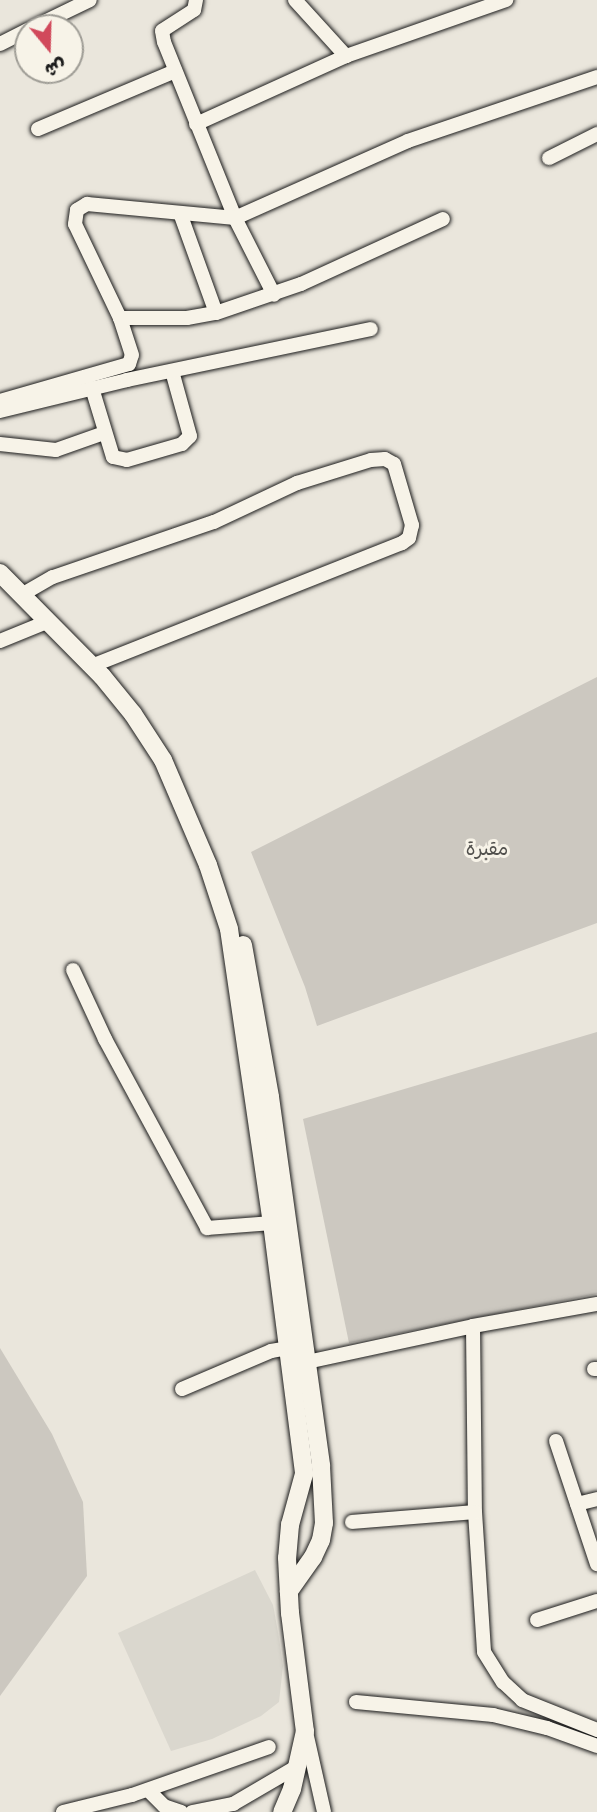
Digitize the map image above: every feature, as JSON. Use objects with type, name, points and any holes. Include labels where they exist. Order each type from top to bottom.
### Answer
[{"type":"street","points":[[61,14],[90,0]]},
{"type":"street","points":[[196,0],[194,10],[162,31],[175,71],[235,218],[274,295]]},
{"type":"street","points":[[295,0],[346,56]]},
{"type":"street","points":[[196,124],[346,56],[506,0]]},
{"type":"street","points":[[38,129],[175,71]]},
{"type":"street","points":[[0,401],[129,364],[132,355],[120,318],[75,224],[77,210],[87,204],[235,218],[408,141],[597,77]]},
{"type":"street","points":[[549,158],[597,134]]},
{"type":"street","points":[[180,213],[216,313]]},
{"type":"street","points":[[120,318],[187,318],[216,313],[274,295],[443,219]]},
{"type":"street","points":[[0,411],[92,388],[371,329]]},
{"type":"street","points":[[92,388],[113,457],[120,460],[181,444],[190,436],[172,371]]},
{"type":"street","points":[[0,444],[56,450],[104,433]]},
{"type":"street","points":[[23,594],[53,577],[214,522],[297,483],[371,460],[385,459],[394,464],[412,525],[410,538],[92,666]]},
{"type":"street","points":[[0,573],[92,666],[133,714],[163,760],[208,865],[229,929],[272,1223],[304,1474],[288,1536],[289,1591],[305,1731],[324,1812]]},
{"type":"street","points":[[0,641],[49,621]]},
{"type":"street","points":[[229,929],[238,931],[242,943],[270,1097],[321,1466],[324,1523],[321,1540],[313,1557],[289,1591]]},
{"type":"street","points":[[73,970],[105,1039],[207,1228],[272,1223]]},
{"type":"street","points":[[307,1362],[472,1326],[597,1304]]},
{"type":"street","points":[[472,1326],[475,1512],[484,1652],[493,1669],[523,1700],[597,1730]]},
{"type":"street","points":[[182,1389],[271,1350],[288,1348]]},
{"type":"street","points":[[556,1441],[597,1564]]},
{"type":"street","points":[[304,1474],[321,1466]]},
{"type":"street","points":[[577,1504],[597,1499]]},
{"type":"street","points":[[352,1522],[475,1512]]},
{"type":"street","points":[[537,1619],[597,1601]]},
{"type":"street","points":[[356,1702],[493,1715],[547,1728],[597,1746]]},
{"type":"street","points":[[282,1812],[298,1766],[305,1731]]},
{"type":"street","points":[[63,1812],[148,1790],[269,1747]]},
{"type":"street","points":[[192,1812],[233,1804],[298,1766]]},
{"type":"street","points":[[148,1790],[164,1806],[181,1812]]},
{"type":"shaded area","points":[[255,1570],[273,1605],[278,1632],[283,1666],[279,1702],[261,1716],[212,1739],[171,1751],[118,1633]]},
{"type":"green space","name":"مقبرة","points":[[597,677],[597,923],[317,1026],[305,987],[251,852]]},
{"type":"green space","points":[[597,1032],[597,1294],[349,1343],[303,1119]]},
{"type":"green space","points":[[0,1348],[52,1434],[83,1502],[87,1576],[0,1696]]}]
